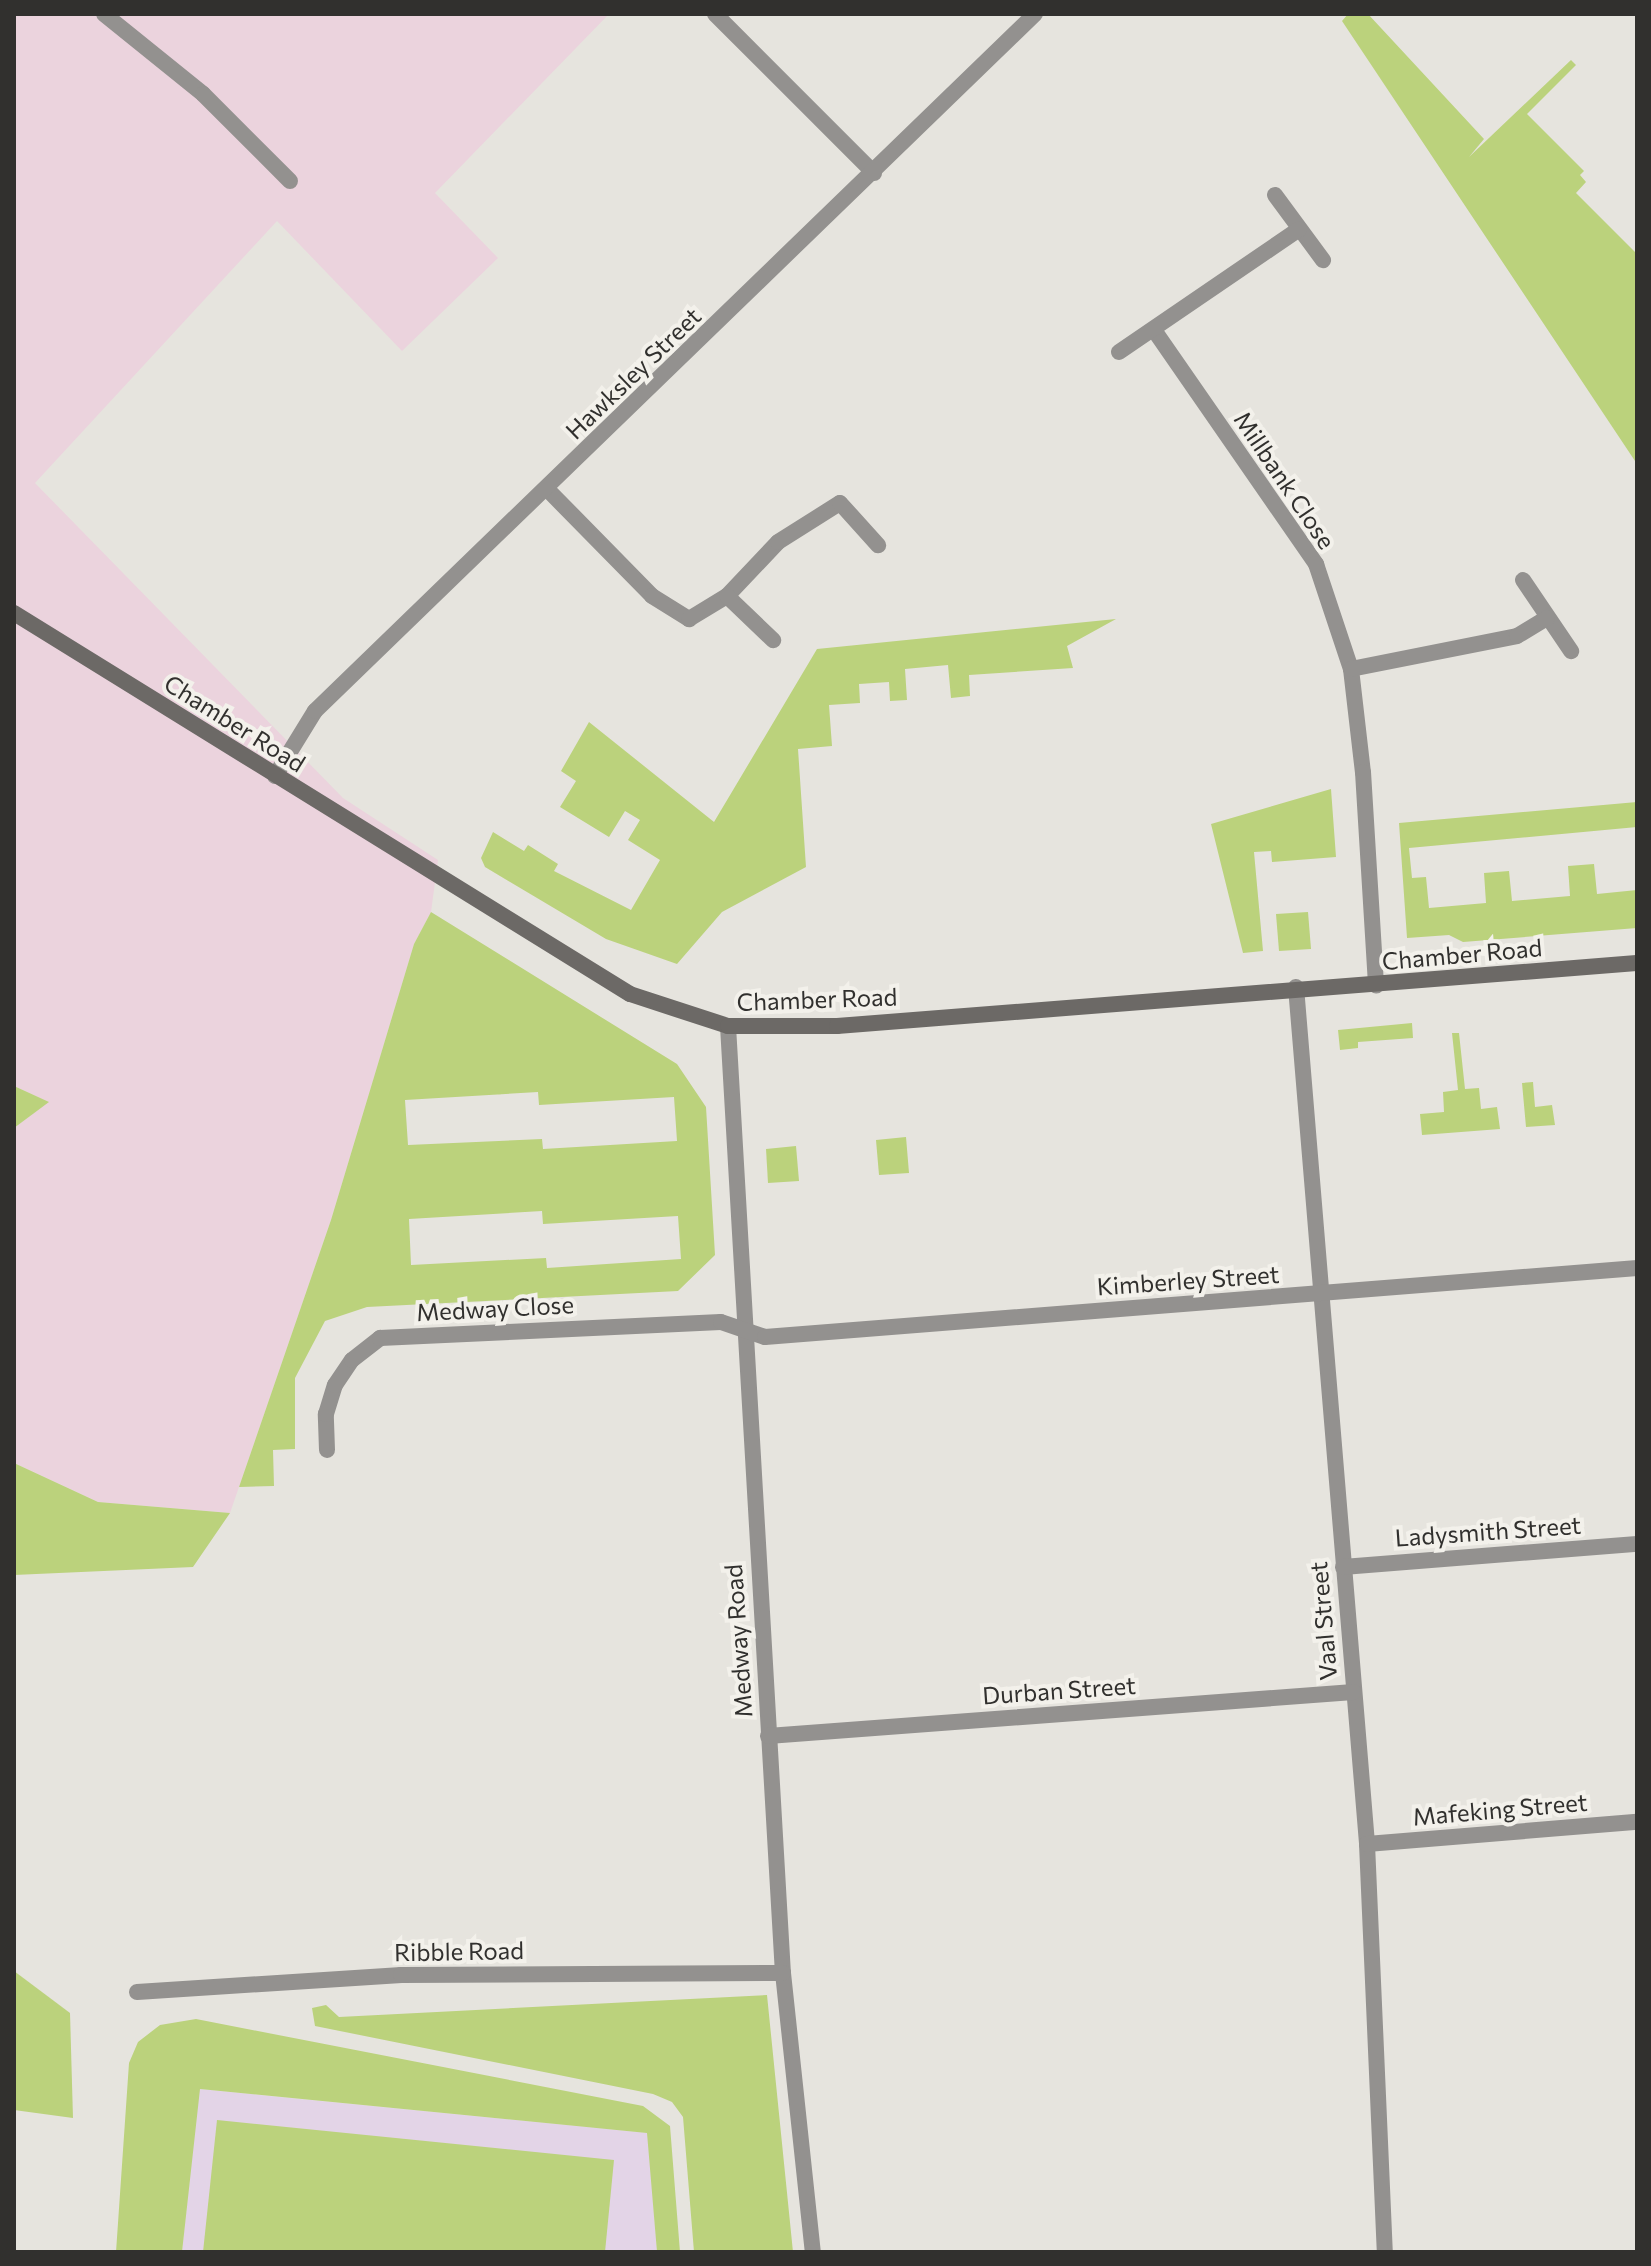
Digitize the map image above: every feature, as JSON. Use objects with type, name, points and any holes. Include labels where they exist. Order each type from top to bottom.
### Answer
[{"type":"street","points":[[104,14],[203,94],[290,181]]},
{"type":"street","points":[[715,14],[874,173]]},
{"type":"street","name":"Hawksley Street","points":[[275,776],[315,711],[1035,14]]},
{"type":"street","points":[[1275,195],[1323,260]]},
{"type":"street","points":[[1119,352],[1299,229]]},
{"type":"street","name":"Millbank Close","points":[[1154,330],[1316,564],[1351,669],[1363,772],[1376,986]]},
{"type":"street","points":[[547,489],[667,609],[689,619],[727,596],[778,542],[840,503],[878,545]]},
{"type":"street","points":[[1523,580],[1571,651]]},
{"type":"street","points":[[727,596],[773,640]]},
{"type":"street","name":"Chamber Road","points":[[14,613],[630,994],[728,1026],[837,1026],[1296,987],[1376,986],[1637,963]]},
{"type":"street","points":[[1351,669],[1517,636],[1547,618]]},
{"type":"street","name":"Vaal Street","points":[[1296,987],[1367,1844],[1385,2252]]},
{"type":"street","name":"Medway Road","points":[[728,1026],[743,1329],[783,1973],[813,2252]]},
{"type":"street","name":"Kimberley Street","points":[[743,1329],[765,1337],[1637,1268]]},
{"type":"street","name":"Medway Close","points":[[327,1450],[326,1414],[335,1385],[352,1360],[380,1338],[721,1322],[743,1329]]},
{"type":"street","name":"Ladysmith Street","points":[[1343,1567],[1637,1544]]},
{"type":"street","name":"Durban Street","points":[[768,1736],[1353,1692]]},
{"type":"street","name":"Mafeking Street","points":[[1367,1844],[1637,1822]]},
{"type":"street","name":"Ribble Road","points":[[137,1992],[401,1975],[783,1973]]},
{"type":"shaded area","points":[[14,14],[609,14],[435,193],[498,258],[402,351],[277,221],[35,483],[343,798],[438,860],[431,912],[414,944],[331,1220],[230,1513],[98,1502],[14,1463],[14,1128],[48,1102],[14,1086]]},
{"type":"shaded area","points":[[199,2089],[648,2133],[657,2252],[182,2252]]},
{"type":"green space","points":[[1348,14],[1368,14],[1484,139],[1469,157],[1571,60],[1576,65],[1527,114],[1584,171],[1580,175],[1586,182],[1576,193],[1637,254],[1637,464],[1342,21]]},
{"type":"green space","points":[[1116,619],[1067,646],[1073,668],[969,675],[970,696],[951,698],[948,665],[905,669],[907,700],[890,701],[889,682],[859,684],[860,703],[829,705],[832,746],[798,749],[806,867],[722,912],[677,964],[606,939],[485,867],[481,858],[493,832],[524,851],[528,845],[558,864],[554,871],[631,910],[660,860],[628,840],[640,820],[625,811],[609,837],[560,807],[576,781],[561,771],[589,722],[714,822],[817,649]]},
{"type":"green space","points":[[1331,789],[1336,857],[1272,862],[1271,851],[1254,852],[1263,951],[1243,953],[1211,824]]},
{"type":"green space","points":[[1637,802],[1637,827],[1409,848],[1412,878],[1426,877],[1429,908],[1486,903],[1484,873],[1509,871],[1512,901],[1570,896],[1568,866],[1594,864],[1597,894],[1637,890],[1637,928],[1463,942],[1449,935],[1407,938],[1399,823]]},
{"type":"green space","points":[[431,912],[677,1064],[706,1107],[715,1255],[678,1291],[367,1307],[325,1321],[295,1378],[295,1449],[273,1450],[274,1486],[239,1487],[331,1220],[414,944]],"holes":[[[538,1092],[539,1105],[674,1097],[677,1141],[543,1149],[542,1139],[408,1145],[405,1100]],[[542,1211],[543,1224],[678,1216],[681,1259],[547,1268],[546,1258],[411,1265],[409,1219]]]},
{"type":"green space","points":[[1308,912],[1311,949],[1279,951],[1276,914]]},
{"type":"green space","points":[[1412,1023],[1413,1038],[1358,1042],[1358,1048],[1340,1050],[1338,1030]]},
{"type":"green space","points":[[1452,1033],[1459,1033],[1465,1089],[1479,1088],[1481,1109],[1497,1107],[1500,1129],[1422,1135],[1420,1114],[1444,1112],[1443,1092],[1458,1090]]},
{"type":"green space","points":[[1533,1082],[1535,1107],[1552,1105],[1555,1125],[1526,1127],[1522,1083]]},
{"type":"green space","points":[[14,1086],[49,1102],[14,1128]]},
{"type":"green space","points":[[906,1137],[909,1173],[879,1175],[876,1140]]},
{"type":"green space","points":[[796,1146],[799,1181],[768,1183],[766,1149]]},
{"type":"green space","points":[[14,1463],[98,1502],[230,1513],[193,1567],[14,1575]]},
{"type":"green space","points":[[14,1971],[70,2013],[73,2118],[14,2110]]},
{"type":"green space","points":[[767,1995],[793,2252],[694,2252],[683,2117],[672,2102],[653,2094],[315,2026],[312,2008],[326,2005],[339,2017]]},
{"type":"green space","points":[[196,2019],[643,2106],[670,2126],[680,2252],[657,2252],[647,2133],[200,2089],[182,2252],[116,2252],[129,2063],[138,2042],[160,2025]]},
{"type":"green space","points":[[217,2120],[614,2160],[605,2252],[203,2252]]}]
